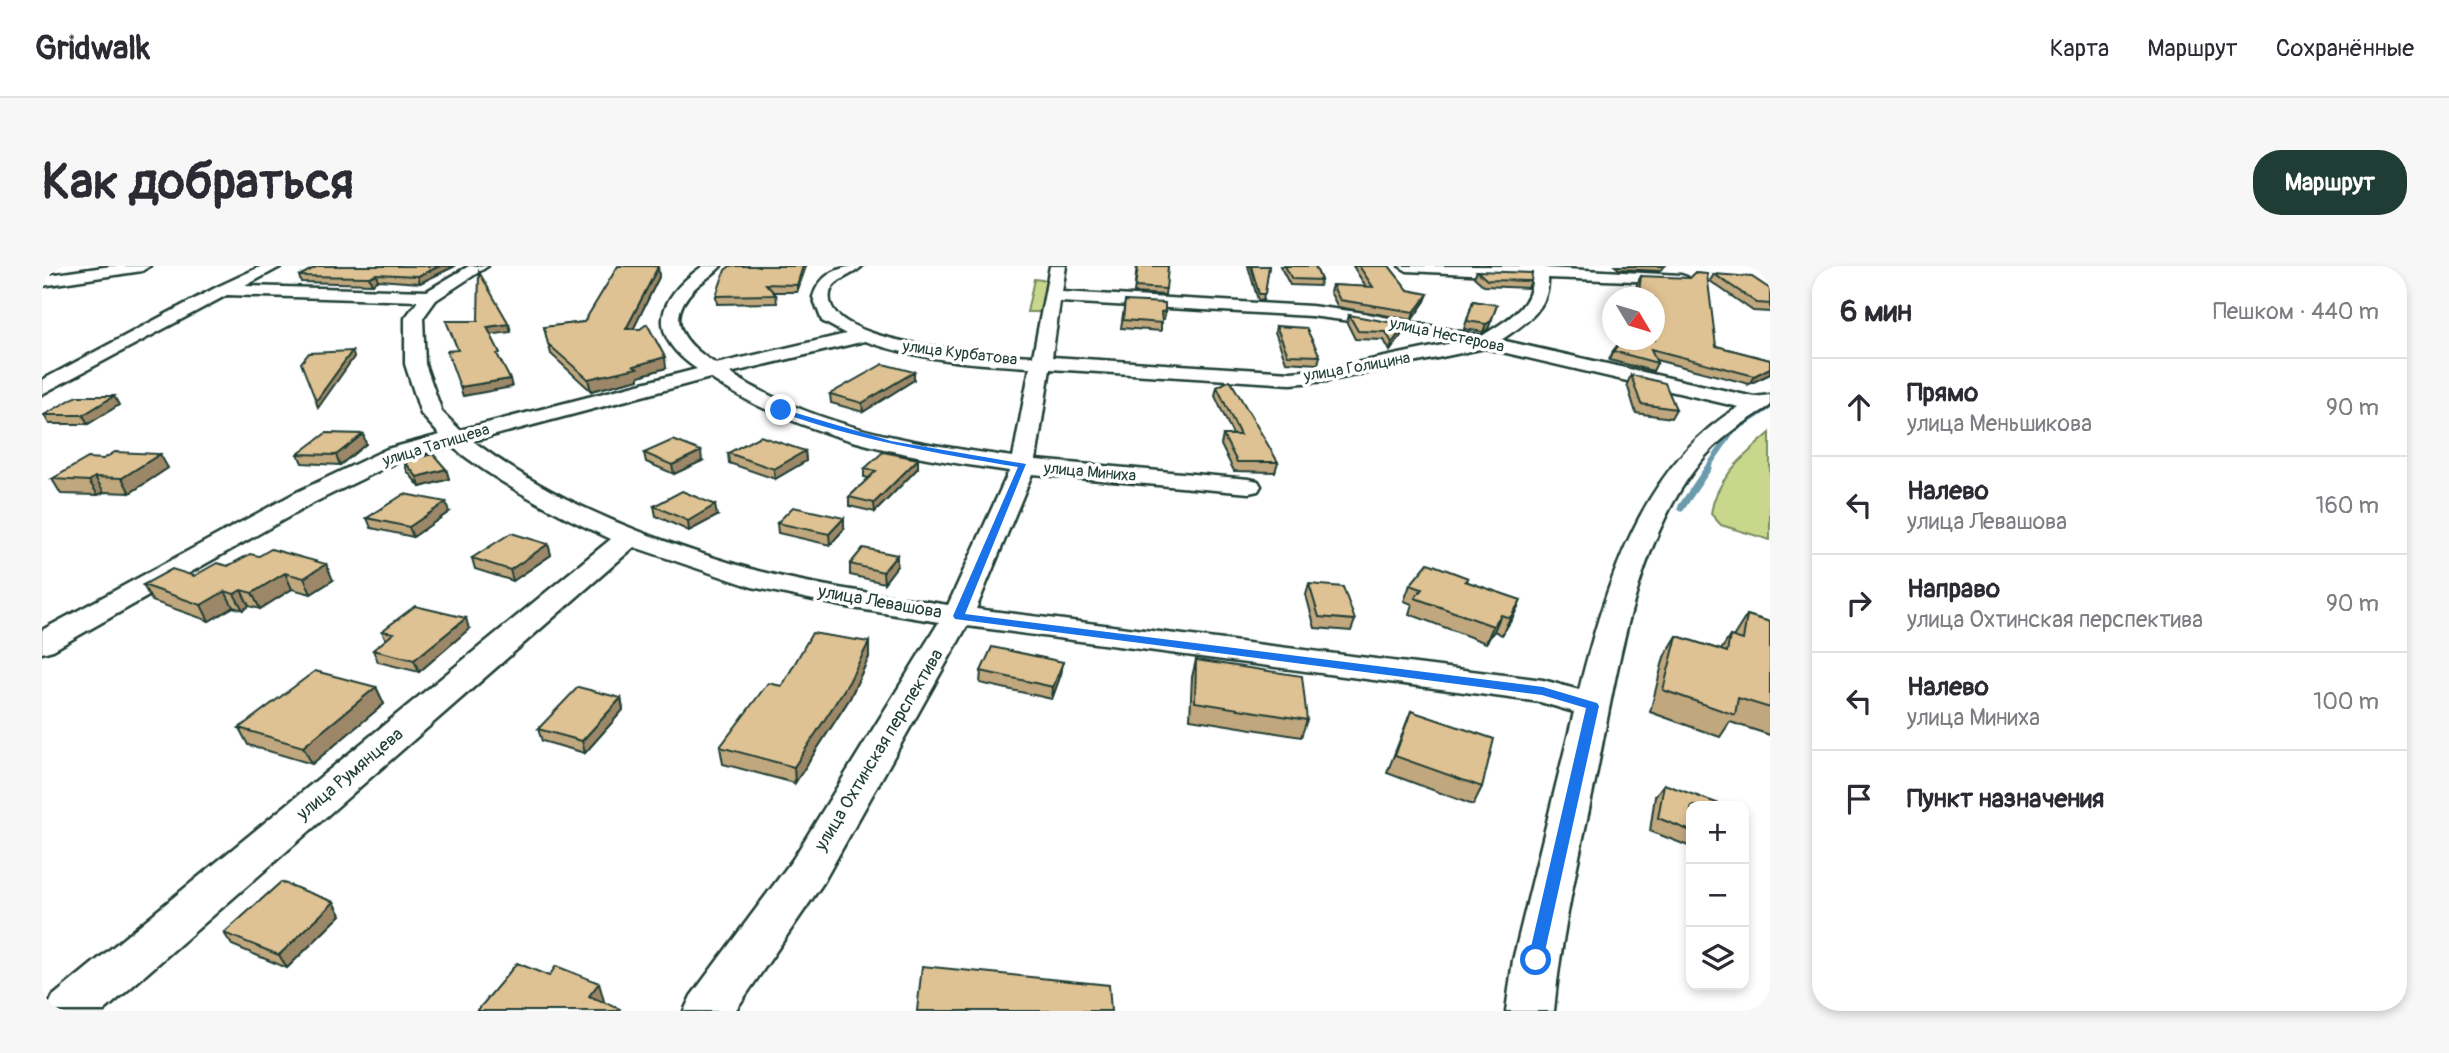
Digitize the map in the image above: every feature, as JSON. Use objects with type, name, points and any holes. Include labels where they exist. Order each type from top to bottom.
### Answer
[{"type":"street","points":[[42,281],[142,266]]},
{"type":"street","points":[[42,388],[223,290],[274,266]]},
{"type":"street","points":[[223,290],[430,296],[481,266]]},
{"type":"street","name":"улица Миниха","points":[[713,266],[678,295],[670,309],[670,325],[682,349],[709,372],[781,410],[833,428],[902,446],[1023,466],[1249,486]]},
{"type":"street","name":"улица Курбатова","points":[[854,266],[832,279],[824,287],[821,297],[828,317],[845,328],[863,336],[923,352],[1040,362]]},
{"type":"street","points":[[1407,266],[1537,269],[1681,280]]},
{"type":"street","name":"улица Голицина","points":[[1040,362],[1308,378],[1485,342],[1526,315],[1541,291],[1537,269]]},
{"type":"street","name":"улица Нестерова","points":[[1055,281],[1358,317],[1762,401]]},
{"type":"street","name":"улица Охтинская перспектива","points":[[708,1011],[808,871],[958,616],[1023,466],[1055,281]]},
{"type":"street","name":"улица Левашова","points":[[430,296],[414,318],[415,364],[432,414],[454,437],[495,469],[561,506],[629,537],[752,578],[847,598],[958,616],[1543,691],[1593,706]]},
{"type":"street","name":"улица Татищева","points":[[42,643],[306,497],[395,454],[709,372],[863,336]]},
{"type":"street","points":[[1530,1011],[1536,960],[1620,594],[1651,520],[1698,450],[1721,428],[1762,401]]},
{"type":"street","name":"улица Румянцева","points":[[70,1011],[629,537]]},
{"type":"green space","points":[[1034,279],[1052,281],[1045,312],[1027,312]]},
{"type":"green space","points":[[1770,433],[1770,540],[1721,525],[1711,514],[1718,490],[1725,479],[1741,459]]},
{"type":"building","points":[[318,266],[440,266],[418,276],[299,276]]},
{"type":"building","points":[[618,266],[658,267],[626,329],[640,329],[647,324],[665,357],[634,366],[637,368],[588,379],[548,344],[544,327],[584,322]]},
{"type":"building","points":[[730,266],[803,266],[797,285],[766,284],[776,295],[716,296],[725,270]]},
{"type":"building","points":[[1138,266],[1168,266],[1166,289],[1135,287]]},
{"type":"building","points":[[1251,266],[1269,266],[1265,294],[1259,294]]},
{"type":"building","points":[[1285,266],[1315,266],[1321,280],[1292,279]]},
{"type":"building","points":[[1359,266],[1389,266],[1408,290],[1428,294],[1414,312],[1340,300],[1332,285],[1373,287]]},
{"type":"building","points":[[1477,271],[1532,273],[1531,281],[1487,280]]},
{"type":"building","points":[[479,272],[509,324],[487,327],[510,379],[460,387],[447,351],[458,350],[446,321],[478,321]]},
{"type":"building","points":[[1695,273],[1707,274],[1716,346],[1770,360],[1770,368],[1754,376],[1655,350],[1665,350],[1665,287],[1640,287],[1641,276],[1690,278]]},
{"type":"building","points":[[1714,274],[1752,277],[1770,289],[1770,304],[1757,303]]},
{"type":"building","points":[[1125,301],[1165,303],[1165,311],[1161,312],[1162,323],[1123,320]]},
{"type":"building","points":[[1473,301],[1497,305],[1491,321],[1486,324],[1467,321]]},
{"type":"building","points":[[1349,315],[1405,325],[1392,343],[1386,332],[1358,331]]},
{"type":"building","points":[[1276,326],[1306,328],[1320,356],[1288,355]]},
{"type":"building","points":[[1651,350],[1657,363],[1613,351]]},
{"type":"building","points":[[352,351],[316,401],[301,363],[309,353]]},
{"type":"building","points":[[883,364],[914,372],[862,403],[830,394]]},
{"type":"building","points":[[1631,375],[1665,383],[1676,409],[1641,404]]},
{"type":"building","points":[[1230,380],[1278,462],[1237,462],[1223,435],[1240,435],[1217,387]]},
{"type":"building","points":[[77,396],[114,396],[83,415],[44,415]]},
{"type":"building","points":[[326,433],[363,434],[336,455],[298,454]]},
{"type":"building","points":[[760,436],[805,451],[774,469],[728,453]]},
{"type":"building","points":[[673,440],[701,451],[672,465],[644,453]]},
{"type":"building","points":[[115,452],[160,454],[122,478],[95,477],[89,481],[52,479],[88,458],[103,459]]},
{"type":"building","points":[[883,452],[918,459],[874,503],[849,497],[876,471],[864,469]]},
{"type":"building","points":[[433,454],[446,469],[417,477],[404,461]]},
{"type":"building","points":[[682,491],[715,505],[688,521],[654,506]]},
{"type":"building","points":[[404,494],[446,502],[409,527],[367,518]]},
{"type":"building","points":[[793,507],[844,518],[829,534],[777,523]]},
{"type":"building","points":[[511,533],[548,544],[510,570],[472,558]]},
{"type":"building","points":[[863,548],[897,555],[883,572],[850,564]]},
{"type":"building","points":[[271,549],[326,564],[304,578],[285,573],[252,593],[241,590],[234,594],[225,591],[201,605],[143,585],[172,569],[194,576],[217,563],[228,566],[250,554],[259,556]]},
{"type":"building","points":[[1428,563],[1468,578],[1465,581],[1521,600],[1510,618],[1501,615],[1493,626],[1415,598],[1422,589],[1410,585]]},
{"type":"building","points":[[1309,584],[1343,587],[1355,620],[1319,617]]},
{"type":"building","points":[[415,606],[466,618],[414,660],[373,650],[394,633],[382,631]]},
{"type":"building","points":[[1747,615],[1770,622],[1770,708],[1738,698],[1735,715],[1663,690],[1677,636],[1727,652],[1730,636],[1743,640]]},
{"type":"building","points":[[812,633],[869,642],[849,682],[794,767],[720,747],[768,683],[782,686]]},
{"type":"building","points":[[992,647],[1063,662],[1053,687],[981,671]]},
{"type":"building","points":[[1196,660],[1302,676],[1307,720],[1195,702]]},
{"type":"building","points":[[315,671],[376,687],[303,747],[239,728]]},
{"type":"building","points":[[578,687],[621,698],[582,741],[538,729]]},
{"type":"building","points":[[1411,711],[1494,739],[1482,787],[1395,756]]},
{"type":"building","points":[[1664,784],[1711,801],[1686,801],[1686,829],[1658,818]]},
{"type":"building","points":[[281,882],[334,902],[279,955],[224,933]]},
{"type":"building","points":[[517,963],[549,976],[556,966],[599,983],[589,996],[620,1009],[477,1011]]},
{"type":"building","points":[[922,966],[1109,985],[1111,1011],[917,1011]]},
{"type":"waterway","points":[[1706,470],[1732,432],[1770,407]]},
{"type":"waterway","points":[[1681,508],[1708,468]]},
{"type":"route","points":[[781,410],[833,428],[891,443],[1023,466],[958,616],[1543,691],[1593,706],[1536,960]]}]
